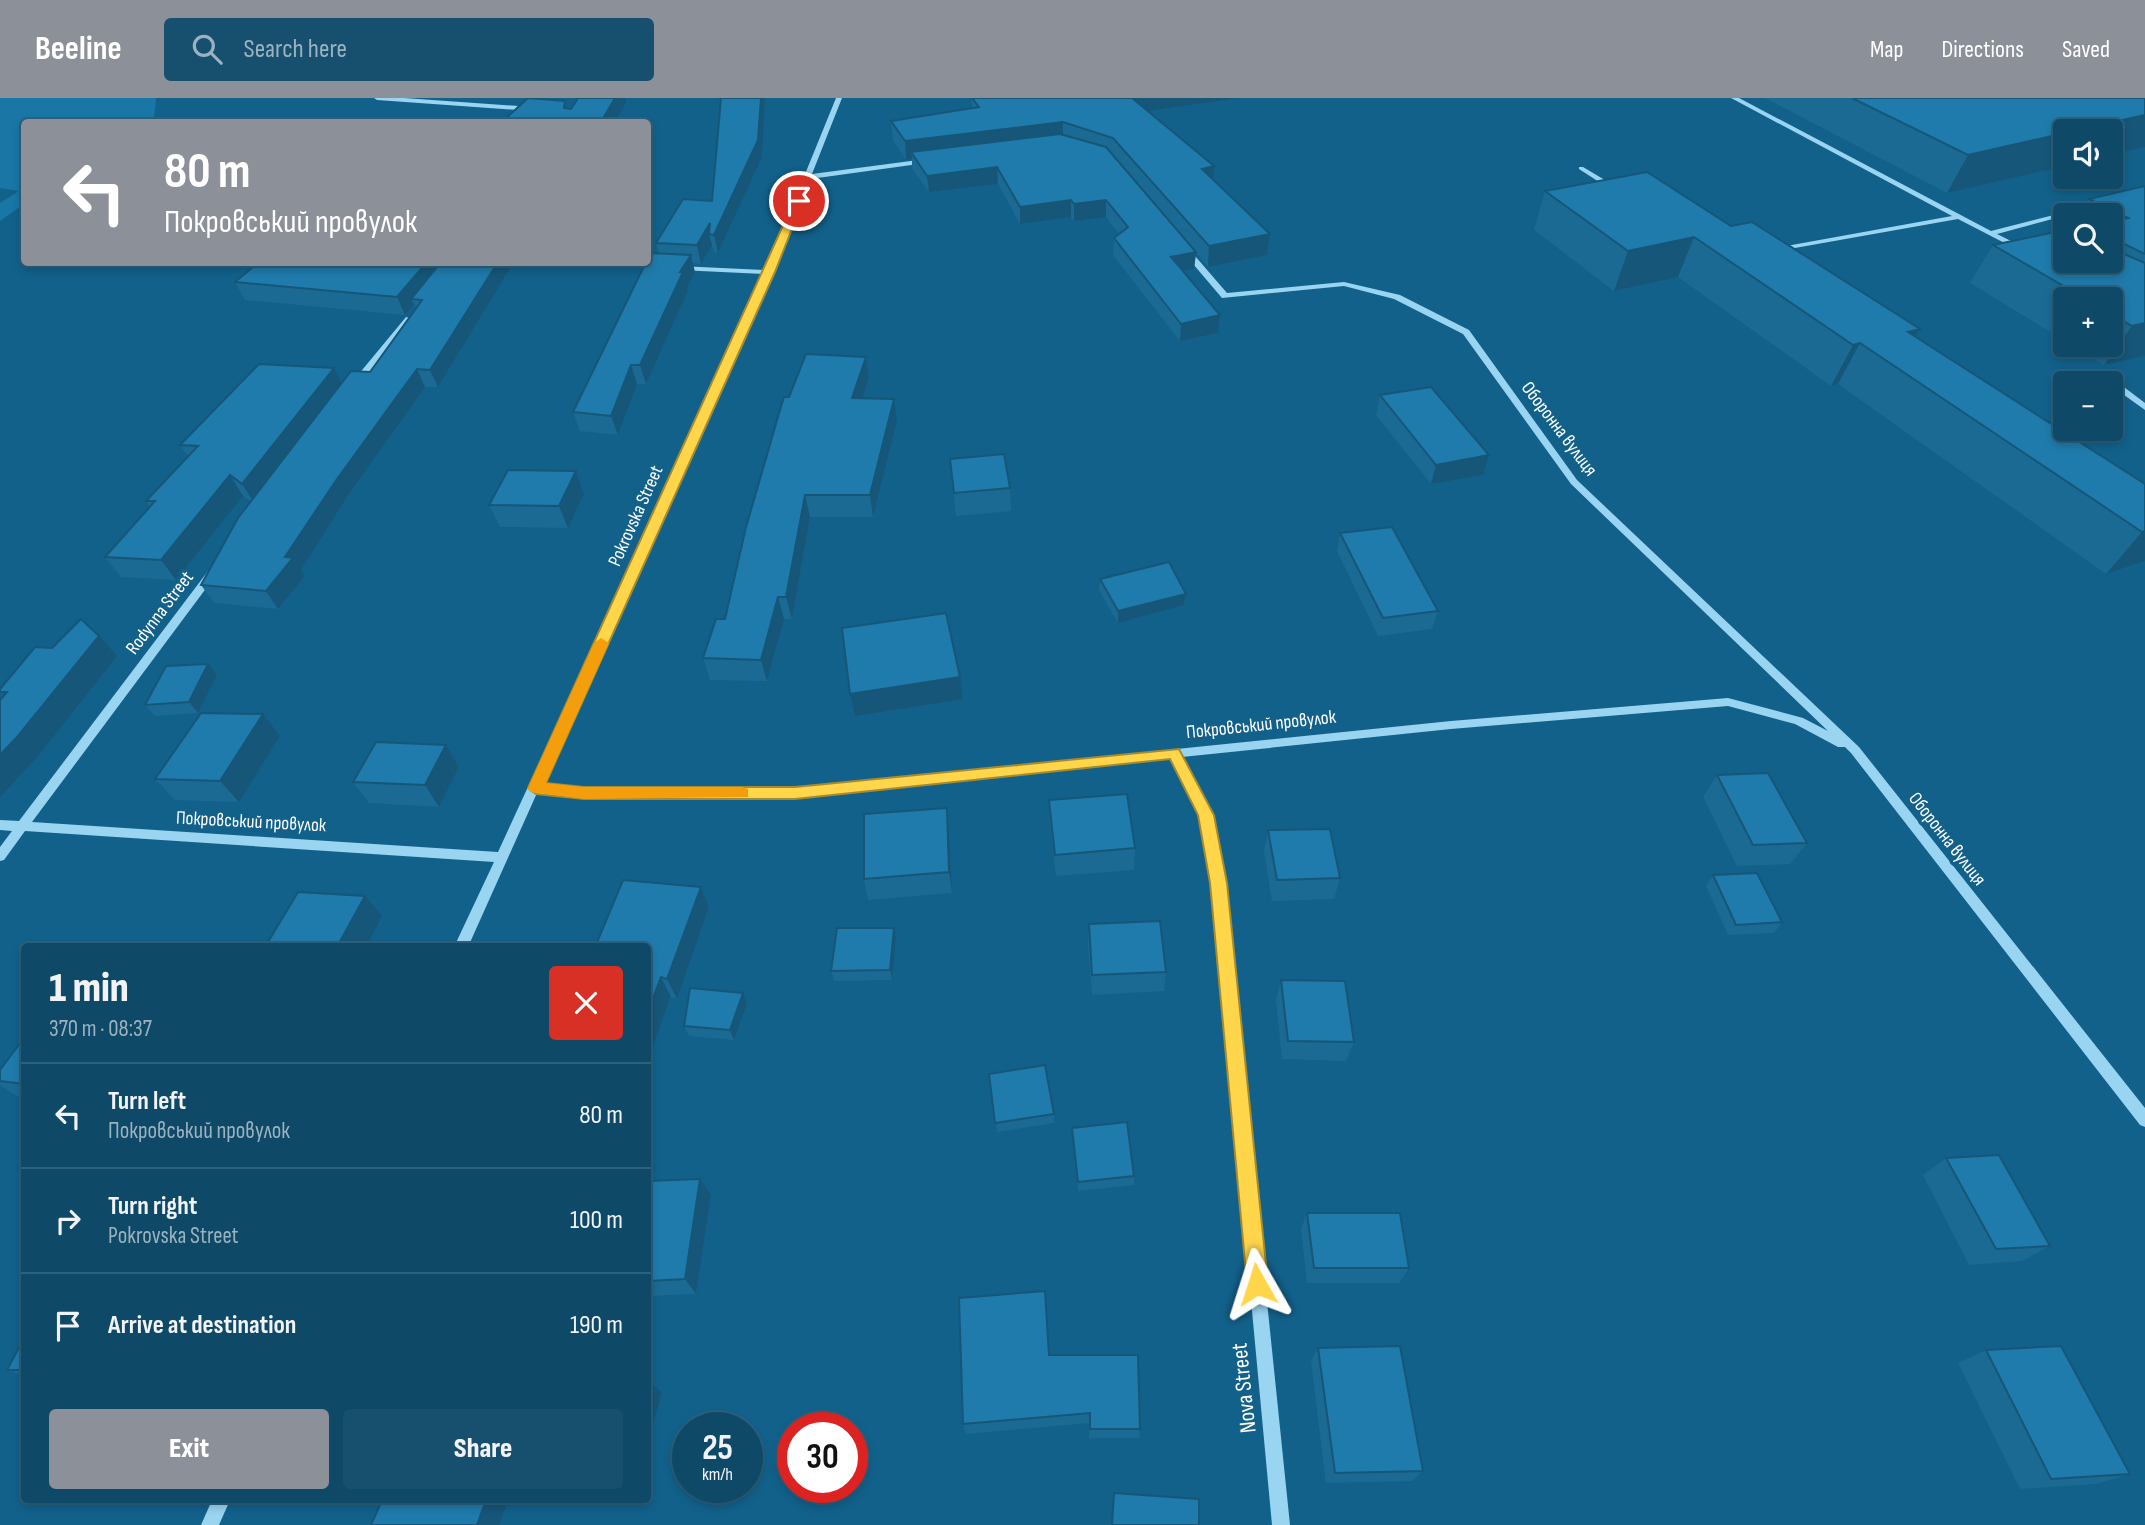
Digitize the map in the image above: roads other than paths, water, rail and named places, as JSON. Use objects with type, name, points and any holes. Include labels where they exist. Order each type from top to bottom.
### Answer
[{"type":"street","points":[[377,98],[537,109]]},
{"type":"street","name":"Pokrovska Street","points":[[463,943],[500,857],[536,788],[769,272],[839,98]]},
{"type":"street","points":[[1734,98],[2025,251]]},
{"type":"street","points":[[808,177],[937,159]]},
{"type":"street","name":"Оборонна вулиця","points":[[1180,244],[1225,296],[1344,284],[1396,297],[1466,332],[1574,482],[1855,750],[2145,1120]]},
{"type":"street","points":[[645,266],[769,272]]},
{"type":"street","points":[[351,389],[421,305]]},
{"type":"street","points":[[2123,390],[2145,407]]},
{"type":"street","name":"Rodynna Street","points":[[0,856],[219,564]]},
{"type":"street","name":"Покровський провулок","points":[[536,788],[584,793],[795,793],[1174,753],[1728,702],[1800,721],[1855,750]]},
{"type":"street","name":"Nova Street","points":[[1174,753],[1206,815],[1218,883],[1281,1525]]},
{"type":"street","name":"Покровський провулок","points":[[0,825],[500,857]]},
{"type":"street","points":[[210,1525],[220,1503]]},
{"type":"lane","points":[[1581,167],[1626,196]]},
{"type":"lane","points":[[1760,253],[1958,217]]},
{"type":"lane","points":[[1990,233],[2053,217]]}]
